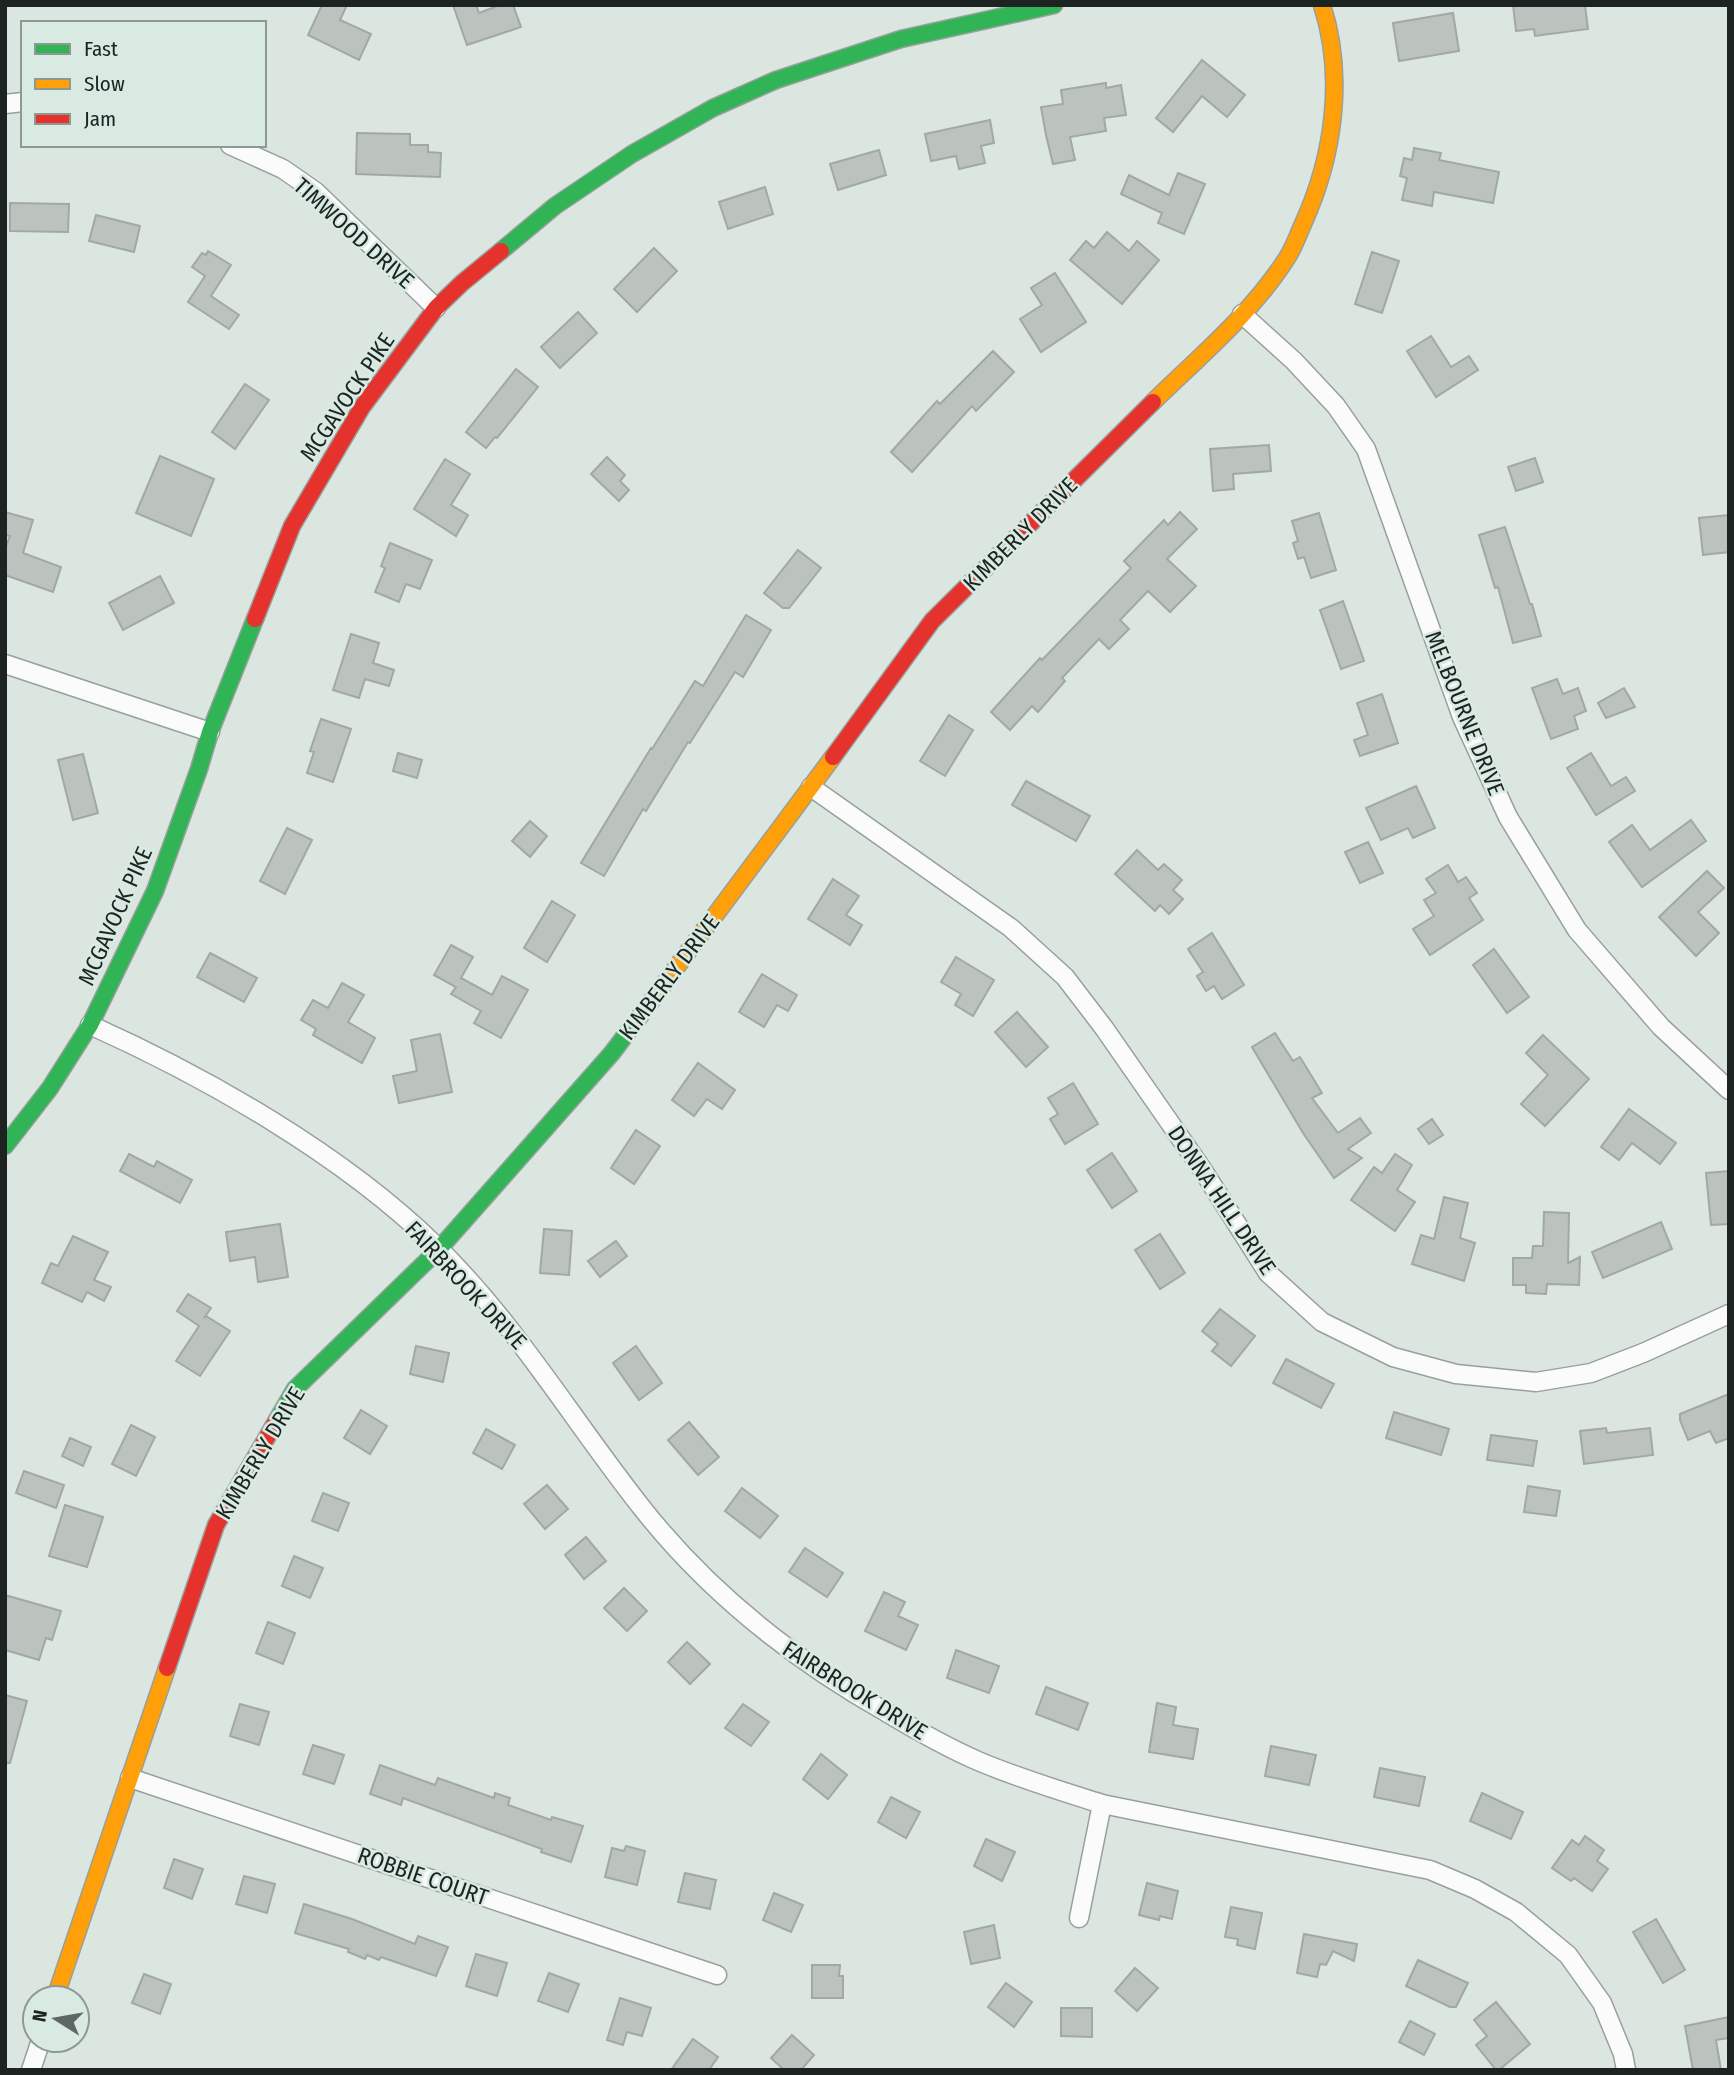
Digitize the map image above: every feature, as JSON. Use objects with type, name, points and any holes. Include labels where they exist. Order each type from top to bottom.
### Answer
[{"type":"street","name":"MCGAVOCK PIKE","points":[[5,1146],[50,1088],[90,1025],[158,882],[210,732],[292,526],[362,407],[436,308],[555,206],[632,154],[713,108],[776,80],[901,39],[1054,5]]},
{"type":"street","name":"KIMBERLY DRIVE","points":[[60,1984],[216,1525],[295,1389],[439,1249],[612,1053],[811,788],[932,621],[1242,314],[1287,258],[1307,218],[1322,177],[1332,125],[1335,87],[1331,35],[1322,5]]},
{"type":"street","name":"TIMWOOD DRIVE","points":[[234,147],[283,169],[316,192],[436,308]]},
{"type":"street","name":"MELBOURNE DRIVE","points":[[1242,314],[1294,361],[1336,405],[1366,449],[1462,717],[1508,817],[1577,930],[1661,1027],[1729,1090]]},
{"type":"street","points":[[5,664],[210,732]]},
{"type":"street","name":"DONNA HILL DRIVE","points":[[811,788],[1010,928],[1065,977],[1104,1028],[1202,1169],[1268,1273],[1322,1322],[1393,1357],[1456,1374],[1536,1382],[1591,1373],[1729,1314]]},
{"type":"street","name":"FAIRBROOK DRIVE","points":[[90,1025],[178,1068],[279,1126],[361,1183],[411,1223],[439,1249],[517,1337],[609,1464],[674,1546],[720,1593],[757,1625],[837,1684],[929,1737],[979,1761],[1102,1804],[1430,1870],[1475,1889],[1516,1912],[1568,1955],[1602,2003],[1623,2054],[1626,2070]]},
{"type":"street","name":"ROBBIE COURT","points":[[130,1778],[717,1975]]},
{"type":"street","points":[[1079,1918],[1102,1804]]},
{"type":"building","points":[[322,5],[347,5],[340,20],[371,34],[359,60],[308,35]]},
{"type":"building","points":[[453,5],[476,5],[479,13],[500,5],[513,5],[521,27],[467,45]]},
{"type":"building","points":[[1513,5],[1585,5],[1588,29],[1535,36],[1534,29],[1516,31]]},
{"type":"building","points":[[1453,13],[1459,51],[1399,61],[1393,23]]},
{"type":"building","points":[[1202,60],[1245,95],[1227,117],[1202,96],[1173,132],[1156,118]]},
{"type":"building","points":[[1106,83],[1106,88],[1121,85],[1126,115],[1104,118],[1106,131],[1070,137],[1075,160],[1053,164],[1041,107],[1063,104],[1061,90]]},
{"type":"building","points":[[990,120],[994,143],[981,146],[985,163],[959,169],[956,156],[931,161],[925,134]]},
{"type":"building","points":[[357,133],[410,134],[410,145],[428,145],[428,152],[441,153],[440,177],[356,174]]},
{"type":"building","points":[[1414,148],[1441,153],[1439,160],[1499,172],[1493,203],[1434,192],[1432,206],[1402,200],[1407,178],[1400,176],[1404,158],[1412,160]]},
{"type":"building","points":[[879,150],[886,175],[838,190],[830,164]]},
{"type":"building","points":[[1178,173],[1205,184],[1184,234],[1158,223],[1162,213],[1121,194],[1129,175],[1169,195]]},
{"type":"building","points":[[765,187],[773,214],[728,229],[719,202]]},
{"type":"building","points":[[10,203],[69,204],[68,232],[10,231]]},
{"type":"building","points":[[96,215],[140,226],[134,252],[89,241]]},
{"type":"building","points":[[1107,232],[1129,251],[1137,241],[1159,260],[1122,304],[1070,260],[1086,241],[1094,248]]},
{"type":"building","points":[[654,248],[677,271],[637,312],[614,289]]},
{"type":"building","points":[[208,251],[231,265],[211,296],[239,315],[229,329],[188,302],[205,276],[192,267],[202,253],[206,255]]},
{"type":"building","points":[[1372,252],[1399,261],[1382,313],[1355,304]]},
{"type":"building","points":[[1055,273],[1086,322],[1041,352],[1020,319],[1042,305],[1031,288]]},
{"type":"building","points":[[578,312],[597,333],[560,368],[541,347]]},
{"type":"building","points":[[1431,336],[1451,367],[1469,356],[1478,370],[1436,397],[1407,351]]},
{"type":"building","points":[[993,351],[1014,372],[976,411],[972,406],[912,472],[891,452],[937,401],[940,404]]},
{"type":"building","points":[[516,369],[538,387],[486,448],[466,432]]},
{"type":"building","points":[[245,384],[269,400],[235,449],[212,432]]},
{"type":"building","points":[[1269,445],[1271,471],[1233,474],[1234,489],[1213,491],[1210,449]]},
{"type":"building","points":[[160,456],[214,479],[191,536],[136,513]]},
{"type":"building","points":[[607,457],[625,475],[620,481],[629,490],[619,501],[591,474]]},
{"type":"building","points":[[1535,458],[1543,482],[1516,491],[1508,467]]},
{"type":"building","points":[[445,459],[470,474],[451,505],[468,515],[456,536],[414,509]]},
{"type":"building","points":[[5,512],[33,520],[23,553],[61,567],[53,592],[5,575],[5,549],[10,536],[5,535]]},
{"type":"building","points":[[1180,512],[1197,529],[1167,559],[1196,586],[1170,612],[1148,591],[1120,620],[1129,629],[1109,649],[1099,639],[1062,678],[1065,681],[1038,712],[1032,706],[1010,730],[991,712],[1040,658],[1042,660],[1131,568],[1124,561],[1164,520],[1168,525]]},
{"type":"building","points":[[1319,513],[1336,570],[1311,578],[1304,557],[1298,559],[1293,543],[1298,541],[1292,521]]},
{"type":"building","points":[[1729,515],[1729,552],[1703,555],[1699,518]]},
{"type":"building","points":[[1505,527],[1541,636],[1513,643],[1498,587],[1495,588],[1479,535]]},
{"type":"building","points":[[390,543],[432,560],[420,589],[406,584],[399,602],[375,592],[385,568],[381,566]]},
{"type":"building","points":[[798,550],[821,568],[789,608],[783,608],[764,593]]},
{"type":"building","points":[[160,576],[174,603],[123,630],[109,603]]},
{"type":"building","points":[[1343,601],[1364,661],[1341,669],[1320,610]]},
{"type":"building","points":[[746,615],[771,630],[743,677],[735,672],[646,811],[643,809],[604,876],[581,863],[695,681],[703,686]]},
{"type":"building","points":[[351,634],[379,643],[373,663],[394,670],[389,686],[365,679],[359,698],[333,690]]},
{"type":"building","points":[[1557,679],[1563,694],[1578,688],[1586,711],[1574,716],[1578,729],[1551,739],[1532,688]]},
{"type":"building","points":[[1624,688],[1635,707],[1606,718],[1598,703]]},
{"type":"building","points":[[1382,694],[1398,743],[1360,756],[1354,740],[1368,735],[1357,703]]},
{"type":"building","points":[[949,715],[973,730],[945,776],[920,761]]},
{"type":"building","points":[[321,719],[351,729],[333,782],[307,773],[314,752],[310,751]]},
{"type":"building","points":[[398,753],[422,760],[417,778],[393,771]]},
{"type":"building","points":[[1591,753],[1611,786],[1626,777],[1635,791],[1596,815],[1567,768]]},
{"type":"building","points":[[83,754],[98,813],[73,820],[58,760]]},
{"type":"building","points":[[1026,781],[1090,816],[1076,841],[1012,805]]},
{"type":"building","points":[[1416,786],[1435,828],[1413,838],[1408,828],[1381,840],[1366,808]]},
{"type":"building","points":[[1691,820],[1706,841],[1642,887],[1609,842],[1632,825],[1650,850]]},
{"type":"building","points":[[530,821],[547,836],[530,857],[512,841]]},
{"type":"building","points":[[287,828],[312,840],[285,894],[260,881]]},
{"type":"building","points":[[1368,842],[1383,873],[1360,883],[1345,852]]},
{"type":"building","points":[[1137,850],[1158,870],[1164,864],[1182,880],[1173,890],[1183,899],[1169,914],[1160,905],[1155,911],[1115,874]]},
{"type":"building","points":[[1448,865],[1458,882],[1466,877],[1477,893],[1469,898],[1483,920],[1430,955],[1413,929],[1434,916],[1424,900],[1436,893],[1426,879]]},
{"type":"building","points":[[1707,871],[1724,888],[1698,912],[1719,933],[1696,956],[1659,917]]},
{"type":"building","points":[[833,879],[859,896],[846,915],[862,925],[850,945],[808,919]]},
{"type":"building","points":[[552,901],[575,915],[547,962],[524,948]]},
{"type":"building","points":[[1212,933],[1244,985],[1222,999],[1214,986],[1206,991],[1197,976],[1203,972],[1188,949]]},
{"type":"building","points":[[451,945],[473,957],[461,978],[492,995],[502,976],[528,990],[501,1038],[474,1023],[481,1011],[451,994],[456,987],[434,975]]},
{"type":"building","points":[[1494,949],[1529,997],[1507,1013],[1473,965]]},
{"type":"building","points":[[210,953],[257,978],[244,1002],[197,977]]},
{"type":"building","points":[[956,957],[994,980],[973,1016],[955,1005],[961,994],[941,982]]},
{"type":"building","points":[[762,974],[797,995],[788,1011],[777,1005],[764,1027],[739,1012]]},
{"type":"building","points":[[342,983],[364,995],[348,1022],[375,1038],[362,1063],[313,1035],[316,1029],[301,1020],[313,1000],[328,1008]]},
{"type":"building","points":[[1017,1012],[1048,1047],[1026,1067],[995,1032]]},
{"type":"building","points":[[1275,1033],[1293,1061],[1300,1057],[1322,1093],[1312,1098],[1338,1133],[1360,1118],[1371,1133],[1348,1149],[1362,1158],[1334,1178],[1303,1133],[1252,1047]]},
{"type":"building","points":[[440,1034],[452,1092],[399,1103],[393,1076],[417,1071],[411,1040]]},
{"type":"building","points":[[1543,1035],[1589,1079],[1545,1126],[1521,1104],[1548,1075],[1526,1053]]},
{"type":"building","points":[[698,1063],[735,1090],[722,1109],[707,1099],[694,1116],[672,1100]]},
{"type":"building","points":[[1073,1083],[1098,1124],[1065,1144],[1050,1119],[1058,1114],[1048,1098]]},
{"type":"building","points":[[1629,1109],[1676,1143],[1660,1164],[1632,1143],[1619,1160],[1601,1147]]},
{"type":"building","points":[[1432,1119],[1443,1135],[1429,1144],[1418,1129]]},
{"type":"building","points":[[636,1130],[660,1146],[634,1184],[611,1168]]},
{"type":"building","points":[[1112,1153],[1137,1191],[1112,1208],[1087,1170]]},
{"type":"building","points":[[129,1154],[154,1167],[157,1161],[192,1180],[180,1203],[120,1171]]},
{"type":"building","points":[[1395,1154],[1412,1165],[1397,1190],[1415,1202],[1395,1231],[1351,1200],[1374,1167],[1382,1173]]},
{"type":"building","points":[[1729,1171],[1729,1224],[1711,1225],[1706,1173]]},
{"type":"building","points":[[1444,1197],[1468,1203],[1460,1238],[1475,1243],[1464,1281],[1412,1264],[1421,1235],[1434,1239]]},
{"type":"building","points":[[1544,1212],[1569,1213],[1568,1263],[1580,1257],[1579,1285],[1547,1284],[1546,1294],[1526,1293],[1526,1285],[1513,1285],[1513,1258],[1532,1258],[1533,1246],[1543,1246]]},
{"type":"building","points":[[1661,1222],[1672,1249],[1603,1278],[1592,1252]]},
{"type":"building","points":[[280,1224],[288,1277],[258,1282],[255,1257],[230,1261],[226,1232]]},
{"type":"building","points":[[544,1229],[572,1231],[569,1275],[540,1273]]},
{"type":"building","points":[[1160,1234],[1185,1273],[1160,1289],[1135,1250]]},
{"type":"building","points":[[73,1236],[108,1252],[94,1280],[111,1287],[104,1301],[87,1292],[82,1302],[42,1283],[51,1263],[58,1266]]},
{"type":"building","points":[[616,1241],[627,1256],[600,1277],[588,1261]]},
{"type":"building","points":[[188,1294],[211,1308],[204,1318],[206,1316],[230,1331],[200,1376],[176,1361],[199,1326],[177,1311]]},
{"type":"building","points":[[1220,1309],[1255,1336],[1231,1366],[1212,1351],[1218,1344],[1202,1331]]},
{"type":"building","points":[[416,1346],[449,1353],[443,1382],[410,1374]]},
{"type":"building","points":[[636,1346],[662,1383],[639,1400],[613,1363]]},
{"type":"building","points":[[1286,1359],[1334,1384],[1321,1408],[1273,1383]]},
{"type":"building","points":[[1729,1394],[1729,1438],[1716,1443],[1710,1431],[1688,1440],[1680,1414]]},
{"type":"building","points":[[361,1410],[387,1426],[370,1454],[344,1438]]},
{"type":"building","points":[[1394,1412],[1449,1429],[1441,1455],[1386,1438]]},
{"type":"building","points":[[689,1422],[719,1457],[698,1475],[668,1440]]},
{"type":"building","points":[[131,1425],[155,1437],[136,1476],[112,1464]]},
{"type":"building","points":[[1606,1428],[1607,1433],[1650,1428],[1653,1455],[1584,1464],[1580,1431]]},
{"type":"building","points":[[486,1429],[515,1445],[502,1469],[473,1453]]},
{"type":"building","points":[[1491,1435],[1537,1441],[1533,1466],[1487,1460]]},
{"type":"building","points":[[70,1438],[91,1447],[83,1466],[62,1456]]},
{"type":"building","points":[[24,1471],[64,1485],[56,1508],[16,1493]]},
{"type":"building","points":[[547,1485],[568,1509],[545,1529],[524,1504]]},
{"type":"building","points":[[1528,1486],[1560,1491],[1556,1516],[1524,1512]]},
{"type":"building","points":[[742,1488],[778,1516],[760,1538],[725,1511]]},
{"type":"building","points":[[323,1493],[349,1503],[338,1531],[312,1521]]},
{"type":"building","points":[[65,1505],[103,1517],[87,1567],[49,1556]]},
{"type":"building","points":[[586,1537],[606,1561],[584,1579],[565,1555]]},
{"type":"building","points":[[805,1548],[843,1573],[827,1597],[789,1572]]},
{"type":"building","points":[[294,1556],[323,1568],[310,1598],[282,1586]]},
{"type":"building","points":[[624,1588],[647,1611],[627,1631],[604,1608]]},
{"type":"building","points":[[884,1592],[905,1602],[898,1616],[918,1625],[906,1650],[865,1631]]},
{"type":"building","points":[[5,1595],[61,1611],[52,1640],[46,1638],[39,1660],[5,1650]]},
{"type":"building","points":[[268,1622],[295,1633],[283,1664],[256,1653]]},
{"type":"building","points":[[687,1642],[710,1664],[690,1684],[668,1662]]},
{"type":"building","points":[[956,1650],[999,1666],[989,1693],[947,1678]]},
{"type":"building","points":[[1046,1687],[1088,1703],[1078,1730],[1036,1714]]},
{"type":"building","points":[[5,1695],[27,1701],[10,1763],[5,1763]]},
{"type":"building","points":[[1157,1703],[1176,1707],[1173,1725],[1198,1729],[1193,1759],[1149,1752]]},
{"type":"building","points":[[240,1704],[269,1712],[259,1745],[230,1736]]},
{"type":"building","points":[[743,1704],[769,1722],[751,1746],[725,1728]]},
{"type":"building","points":[[313,1745],[344,1755],[334,1784],[303,1774]]},
{"type":"building","points":[[1271,1746],[1316,1755],[1309,1785],[1265,1776]]},
{"type":"building","points":[[821,1754],[847,1775],[828,1799],[803,1779]]},
{"type":"building","points":[[380,1765],[435,1785],[438,1778],[494,1798],[495,1793],[510,1798],[508,1805],[551,1820],[552,1817],[583,1826],[571,1862],[403,1798],[401,1805],[370,1794]]},
{"type":"building","points":[[1380,1768],[1425,1777],[1419,1806],[1374,1797]]},
{"type":"building","points":[[1482,1793],[1523,1812],[1511,1839],[1470,1821]]},
{"type":"building","points":[[891,1797],[920,1812],[906,1838],[878,1822]]},
{"type":"building","points":[[1585,1836],[1604,1850],[1597,1861],[1608,1869],[1592,1891],[1574,1878],[1571,1881],[1552,1868],[1572,1840],[1579,1845]]},
{"type":"building","points":[[986,1839],[1015,1852],[1002,1881],[974,1866]]},
{"type":"building","points":[[626,1846],[645,1851],[637,1885],[605,1877],[612,1848],[624,1851]]},
{"type":"building","points":[[174,1859],[203,1869],[192,1899],[164,1888]]},
{"type":"building","points":[[685,1873],[716,1880],[710,1909],[678,1902]]},
{"type":"building","points":[[244,1876],[275,1884],[267,1913],[236,1904]]},
{"type":"building","points":[[1147,1883],[1178,1891],[1172,1919],[1160,1916],[1159,1920],[1139,1915]]},
{"type":"building","points":[[774,1893],[803,1905],[791,1932],[763,1920]]},
{"type":"building","points":[[304,1904],[352,1919],[415,1944],[418,1936],[448,1947],[436,1976],[381,1957],[379,1960],[367,1955],[365,1959],[348,1952],[349,1949],[295,1933]]},
{"type":"building","points":[[1231,1907],[1262,1913],[1255,1949],[1237,1945],[1238,1939],[1225,1937]]},
{"type":"building","points":[[1656,1919],[1685,1970],[1663,1983],[1633,1932]]},
{"type":"building","points":[[994,1925],[1000,1958],[971,1964],[964,1932]]},
{"type":"building","points":[[1304,1934],[1357,1944],[1354,1961],[1333,1951],[1326,1965],[1320,1964],[1317,1977],[1297,1973]]},
{"type":"building","points":[[476,1954],[507,1963],[497,1996],[466,1986]]},
{"type":"building","points":[[1418,1960],[1468,1983],[1456,2007],[1450,2007],[1406,1986]]},
{"type":"building","points":[[812,1965],[840,1965],[843,1998],[812,1998]]},
{"type":"building","points":[[1135,1968],[1158,1988],[1137,2011],[1115,1991]]},
{"type":"building","points":[[549,1973],[579,1984],[568,2012],[538,2001]]},
{"type":"building","points":[[144,1974],[171,1984],[160,2014],[132,2003]]},
{"type":"building","points":[[1006,1983],[1032,2002],[1014,2027],[988,2007]]},
{"type":"building","points":[[620,1998],[651,2008],[642,2036],[627,2032],[623,2045],[607,2040]]},
{"type":"building","points":[[1496,2002],[1530,2044],[1499,2070],[1496,2070],[1476,2045],[1487,2036],[1474,2020]]},
{"type":"building","points":[[1061,2008],[1092,2008],[1092,2037],[1061,2036]]},
{"type":"building","points":[[1729,2017],[1729,2038],[1716,2040],[1721,2070],[1693,2070],[1685,2026]]},
{"type":"building","points":[[1410,2021],[1435,2034],[1424,2055],[1399,2042]]},
{"type":"building","points":[[792,2035],[814,2055],[801,2070],[784,2070],[771,2058]]},
{"type":"building","points":[[693,2039],[718,2057],[709,2070],[671,2070]]},
{"type":"traffic: fast","points":[[501,251],[555,206],[632,154],[713,108],[776,80],[901,39],[1054,5]]},
{"type":"traffic: fast","points":[[5,1146],[50,1088],[90,1025],[155,891],[210,732],[255,619]]},
{"type":"traffic: fast","points":[[277,1420],[295,1389],[439,1249],[612,1053],[655,996]]},
{"type":"traffic: slow","points":[[1153,402],[1224,334],[1258,297],[1287,258],[1303,224],[1322,171],[1333,116],[1333,60],[1322,5]]},
{"type":"traffic: slow","points":[[655,996],[833,757]]},
{"type":"traffic: slow","points":[[60,1984],[167,1668]]},
{"type":"traffic: jam","points":[[255,619],[292,526],[362,407],[436,308],[501,251]]},
{"type":"traffic: jam","points":[[833,757],[932,621],[1153,402]]},
{"type":"traffic: jam","points":[[167,1668],[216,1525],[277,1420]]}]
